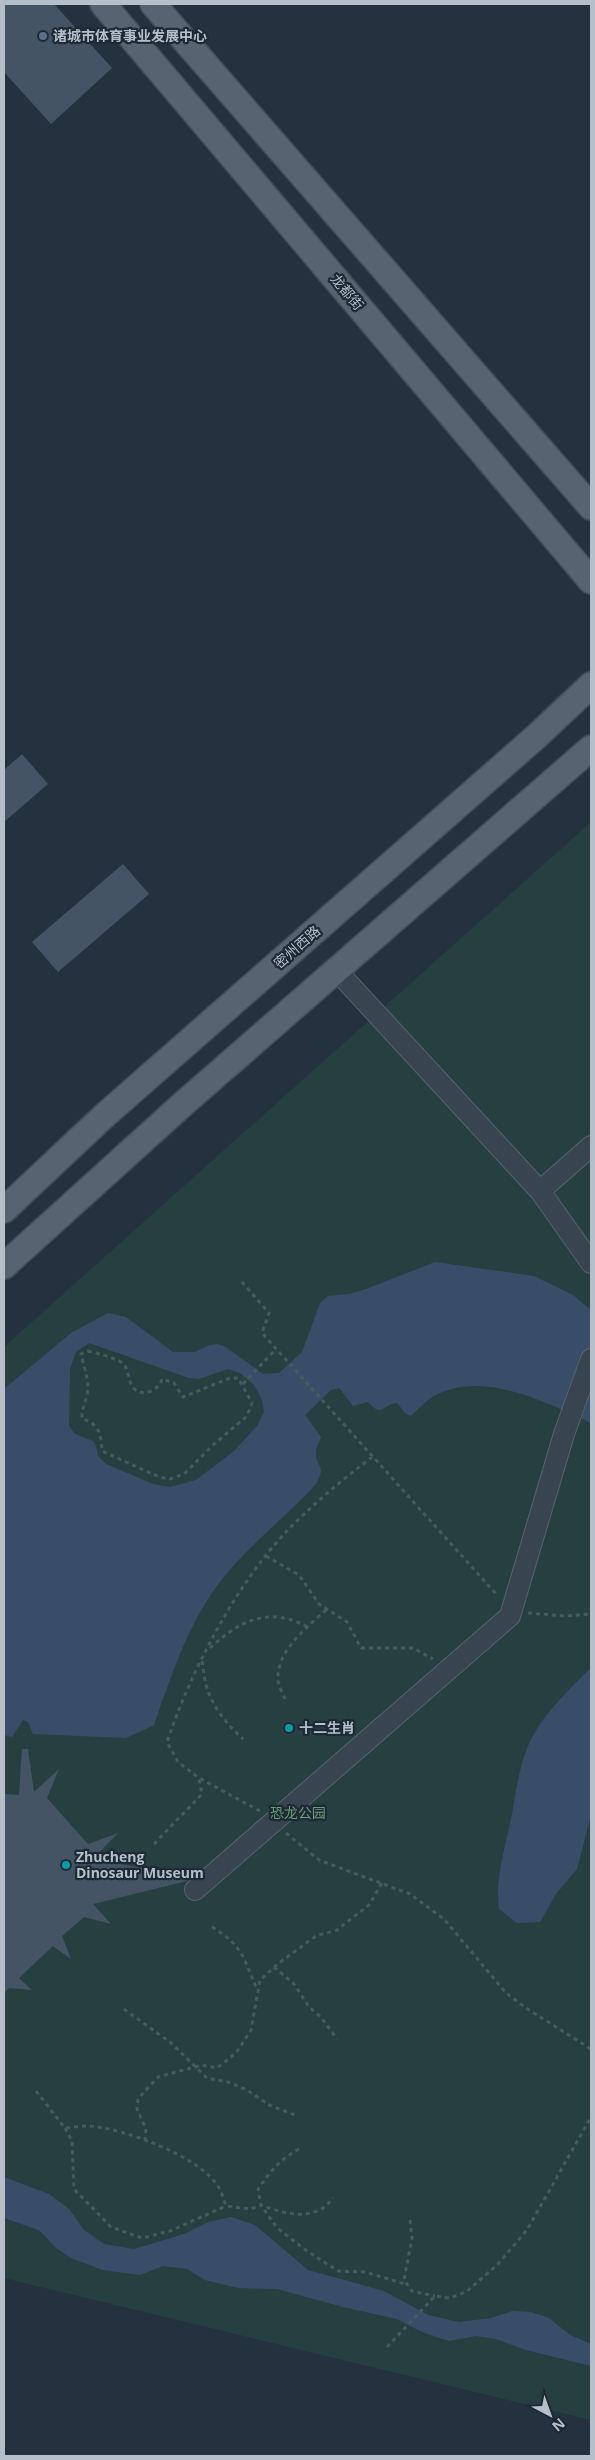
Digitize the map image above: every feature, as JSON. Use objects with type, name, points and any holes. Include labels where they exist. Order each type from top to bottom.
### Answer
[{"type":"main road","name":"龙都街","points":[[103,4],[591,581]]},
{"type":"main road","points":[[153,4],[591,507]]},
{"type":"main road","name":"密州西路","points":[[4,1210],[104,1116],[538,735],[591,685]]},
{"type":"main road","points":[[4,1266],[183,1104],[591,748]]},
{"type":"street","points":[[337,970],[540,1191],[591,1263]]},
{"type":"street","points":[[540,1191],[591,1146]]},
{"type":"street","points":[[195,1890],[510,1616],[564,1434],[591,1359]]},
{"type":"path","points":[[242,1282],[269,1313],[262,1333],[511,1611],[565,1616],[591,1614]]},
{"type":"path","points":[[244,1383],[276,1349]]},
{"type":"path","points":[[88,1350],[122,1362],[130,1375],[130,1384],[134,1389],[144,1393],[153,1391],[160,1385],[162,1379],[174,1383],[183,1397],[230,1378],[238,1378],[244,1383],[252,1403],[247,1416],[214,1444],[184,1474],[170,1479],[159,1477],[102,1451],[98,1429],[92,1422],[82,1419],[81,1410],[87,1395],[88,1379],[81,1354],[88,1350]]},
{"type":"path","points":[[372,1457],[338,1483],[287,1531],[233,1601],[179,1707],[167,1742],[178,1762],[199,1778],[256,1808],[319,1860],[410,1894],[444,1919],[506,1993],[526,2008],[591,2049]]},
{"type":"path","points":[[266,1556],[298,1575],[319,1604],[346,1622],[362,1648],[413,1648],[448,1669]]},
{"type":"path","points":[[284,1699],[278,1681],[282,1657],[308,1627],[327,1609]]},
{"type":"path","points":[[207,1650],[220,1639],[254,1618],[274,1616],[293,1619],[308,1627]]},
{"type":"path","points":[[202,1661],[207,1689],[232,1730],[243,1738]]},
{"type":"path","points":[[154,1844],[202,1794],[199,1778]]},
{"type":"path","points":[[145,2141],[146,2129],[136,2109],[138,2098],[158,2077],[202,2065],[217,2068],[236,2053],[251,2030],[260,1980],[274,1967],[316,1936],[337,1930],[369,1905],[382,1883]]},
{"type":"path","points":[[212,1927],[228,1936],[244,1956],[258,1991]]},
{"type":"path","points":[[274,1967],[294,1984],[309,2007],[321,2017],[337,2039]]},
{"type":"path","points":[[124,2009],[171,2043],[207,2078],[228,2082],[247,2090],[269,2106],[295,2115]]},
{"type":"path","points":[[36,2090],[65,2128],[72,2141],[74,2189],[111,2227],[142,2238],[170,2231],[204,2218],[226,2206],[251,2209],[261,2205],[283,2214],[297,2216],[318,2211],[333,2198]]},
{"type":"path","points":[[299,2149],[287,2155],[271,2169],[258,2190],[261,2205],[277,2228],[290,2239],[338,2270],[365,2272],[405,2284],[412,2291],[449,2298],[466,2292],[497,2264],[521,2237],[577,2146],[591,2117]]},
{"type":"path","points":[[65,2128],[89,2126],[115,2131],[180,2155],[204,2172],[219,2187],[226,2206]]},
{"type":"path","points":[[405,2284],[404,2280],[412,2238],[410,2220]]},
{"type":"path","points":[[388,2347],[435,2296]]},
{"type":"green space","name":"恐龙公园","points":[[591,822],[591,2420],[4,2278],[4,1347]]},
{"type":"water","points":[[435,1262],[534,1276],[573,1295],[591,1310],[591,1423],[532,1398],[511,1391],[489,1387],[467,1386],[447,1390],[428,1400],[411,1416],[406,1414],[397,1403],[380,1410],[368,1402],[353,1406],[339,1388],[331,1390],[305,1415],[321,1437],[317,1447],[316,1458],[321,1473],[316,1484],[245,1554],[223,1578],[211,1595],[200,1612],[182,1649],[154,1725],[126,1738],[33,1734],[28,1722],[23,1720],[12,1737],[4,1735],[4,1389],[71,1333],[108,1313],[126,1317],[173,1352],[195,1352],[209,1345],[217,1344],[226,1347],[263,1374],[279,1373],[302,1352],[320,1303],[328,1296],[349,1294]],"holes":[[[89,1343],[189,1378],[199,1379],[228,1369],[240,1373],[254,1385],[262,1400],[264,1412],[257,1426],[234,1451],[196,1480],[170,1487],[153,1484],[106,1464],[98,1456],[93,1441],[75,1434],[69,1426],[70,1369],[76,1352]]]},
{"type":"water","points":[[591,1668],[591,1815],[577,1869],[556,1894],[540,1922],[517,1923],[499,1909],[498,1886],[501,1863],[525,1753],[546,1716]]},
{"type":"water","points":[[4,2177],[49,2194],[69,2209],[84,2230],[104,2244],[134,2249],[184,2234],[208,2222],[231,2217],[255,2225],[308,2270],[384,2291],[428,2315],[459,2322],[491,2318],[512,2311],[531,2312],[549,2318],[570,2335],[591,2344],[591,2366],[526,2350],[496,2339],[476,2336],[449,2341],[422,2332],[397,2319],[277,2289],[238,2288],[205,2280],[187,2269],[163,2266],[140,2275],[103,2270],[71,2258],[56,2248],[39,2230],[4,2218]]},
{"type":"building","name":"诸城市体育事业发展中心","points":[[4,4],[54,4],[112,68],[51,124],[4,72]]},
{"type":"building","points":[[22,754],[48,784],[4,822],[4,770]]},
{"type":"building","points":[[123,864],[149,894],[58,972],[32,942]]},
{"type":"building","name":"Zhucheng Dinosaur Museum","points":[[22,1749],[28,1749],[34,1792],[59,1769],[47,1798],[88,1844],[118,1833],[93,1859],[192,1877],[187,1881],[93,1904],[111,1924],[84,1917],[62,1936],[71,1959],[53,1946],[19,1978],[32,1990],[9,1988],[4,1993],[4,1794],[19,1795]]},
{"type":"place","name":"诸城市体育事业发展中心","points":[[43,36]]},
{"type":"place","name":"十二生肖","points":[[289,1728]]},
{"type":"place","name":"Zhucheng Dinosaur Museum","points":[[66,1865]]}]
